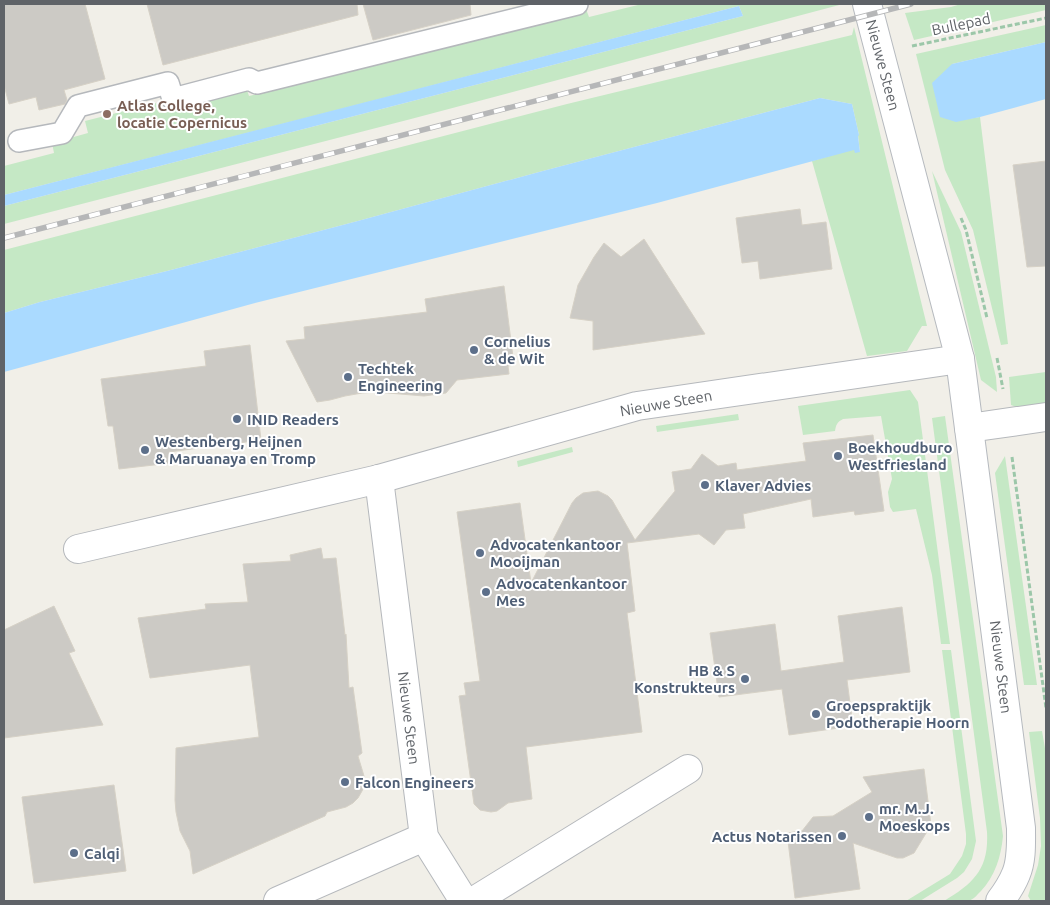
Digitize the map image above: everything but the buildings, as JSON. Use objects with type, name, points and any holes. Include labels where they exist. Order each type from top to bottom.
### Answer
[{"type":"street","name":"Nieuwe Steen","points":[[867,4],[960,359],[1021,828],[1021,851],[1017,873],[1000,901]]},
{"type":"street","name":"Nieuwe Steen","points":[[78,549],[379,479],[637,406],[960,359]]},
{"type":"street","points":[[969,428],[1046,417]]},
{"type":"street","name":"Nieuwe Steen","points":[[379,479],[424,837],[464,901]]},
{"type":"street","points":[[474,901],[688,769]]},
{"type":"street","points":[[278,901],[424,837]]},
{"type":"lane","points":[[19,141],[62,133],[78,106],[168,83],[173,99],[249,79],[257,82],[577,4]]},
{"type":"path","name":"Bullepad","points":[[880,52],[1046,18]]},
{"type":"green space","points":[[642,4],[843,4],[411,119],[4,224],[4,206],[743,16],[739,6],[4,195],[4,166],[54,153],[52,143],[88,133],[85,121],[156,103],[159,113],[247,90],[249,96],[586,9],[589,17]]},
{"type":"green space","points":[[961,4],[1046,4],[1046,10],[914,40],[905,13]]},
{"type":"green space","points":[[1046,25],[1046,42],[952,64],[956,121],[980,117],[1008,344],[1001,345],[973,230],[945,170],[916,54]]},
{"type":"green space","points":[[854,27],[927,326],[922,326],[907,351],[867,356],[812,161],[854,149],[860,152],[859,135],[852,104],[820,98],[4,313],[4,250],[567,104],[852,35]]},
{"type":"green space","points":[[932,171],[961,232],[996,377],[997,392],[981,380]]},
{"type":"green space","points":[[1046,372],[1046,405],[1021,409],[1011,405],[1009,377]]},
{"type":"green space","points":[[910,390],[918,402],[950,644],[941,644],[932,575],[916,509],[893,512],[890,507],[888,492],[892,479],[881,416],[843,419],[837,424],[835,431],[803,435],[798,406]]},
{"type":"green space","points":[[738,414],[739,420],[657,432],[656,426]]},
{"type":"green space","points":[[945,416],[1003,836],[1001,851],[994,873],[975,897],[962,902],[944,901],[964,888],[978,874],[985,856],[987,832],[932,418]]},
{"type":"green space","points":[[572,447],[573,452],[518,467],[517,461]]},
{"type":"green space","points":[[1005,456],[1037,685],[1024,685],[995,473]]},
{"type":"green space","points":[[942,650],[951,650],[976,841],[972,859],[964,872],[957,878],[920,901],[906,901],[950,874],[962,856],[966,844]]},
{"type":"green space","points":[[1042,731],[1046,754],[1046,901],[1031,901],[1028,896],[1038,865],[1041,846],[1040,818],[1029,732]]},
{"type":"water","points":[[739,6],[743,16],[4,206],[4,195]]},
{"type":"water","points":[[1046,42],[1046,99],[956,122],[940,117],[932,83],[952,64]]},
{"type":"water","points":[[820,98],[852,104],[859,135],[860,152],[855,153],[854,150],[657,203],[259,302],[4,372],[4,313]]},
{"type":"railway","points":[[4,238],[911,4]]},
{"type":"place","name":"Atlas College, locatie Copernicus","points":[[107,114]]},
{"type":"place","name":"Cornelius & de Wit","points":[[474,350]]},
{"type":"place","name":"Techtek Engineering","points":[[348,377]]},
{"type":"place","name":"INID Readers","points":[[237,419]]},
{"type":"place","name":"Westenberg, Heijnen & Maruanaya en Tromp","points":[[145,450]]},
{"type":"place","name":"Boekhoudburo Westfriesland","points":[[838,456]]},
{"type":"place","name":"Klaver Advies","points":[[705,485]]},
{"type":"place","name":"Advocatenkantoor Mooijman","points":[[480,553]]},
{"type":"place","name":"Advocatenkantoor Mes","points":[[486,592]]},
{"type":"place","name":"HB & S Konstrukteurs","points":[[745,679]]},
{"type":"place","name":"Groepspraktijk Podotherapie Hoorn","points":[[816,714]]},
{"type":"place","name":"Falcon Engineers","points":[[345,782]]},
{"type":"place","name":"mr. M.J. Moeskops","points":[[869,817]]},
{"type":"place","name":"Actus Notarissen","points":[[842,836]]},
{"type":"place","name":"Calqi","points":[[74,853]]}]
